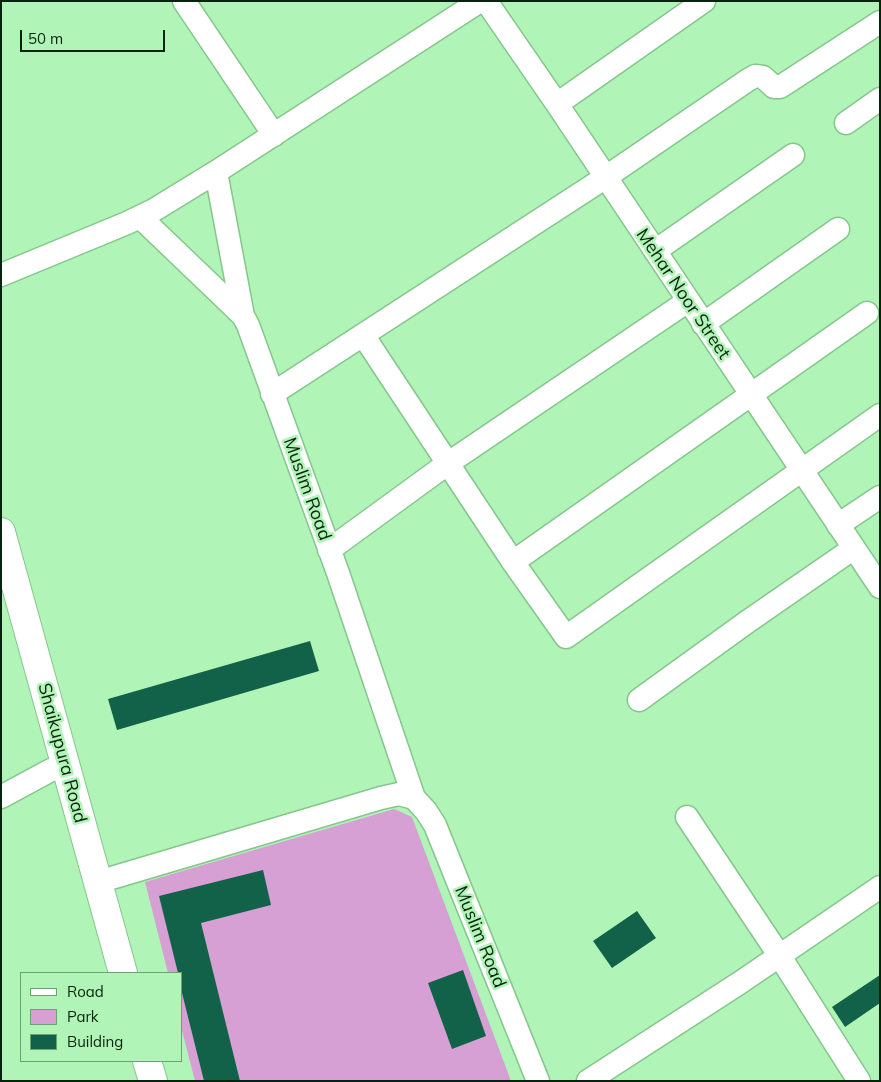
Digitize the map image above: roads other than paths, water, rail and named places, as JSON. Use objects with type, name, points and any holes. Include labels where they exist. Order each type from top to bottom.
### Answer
[{"type":"main road","name":"Shaikupura Road","points":[[1,532],[123,972]]},
{"type":"main road","name":"Shaikupura Road","points":[[1,592],[107,972]]},
{"type":"main road","points":[[131,1062],[136,1081]]},
{"type":"main road","points":[[147,1062],[153,1081]]},
{"type":"street","points":[[184,1],[274,135]]},
{"type":"street","points":[[1,275],[140,217],[216,172],[480,1]]},
{"type":"street","name":"Mehar Noor Street","points":[[486,1],[880,587]]},
{"type":"street","points":[[557,104],[704,1]]},
{"type":"street","points":[[272,394],[606,177],[748,80],[755,76],[763,77],[774,87],[780,87],[880,22]]},
{"type":"street","points":[[846,123],[880,100]]},
{"type":"street","points":[[655,251],[793,156]]},
{"type":"street","points":[[216,172],[243,316]]},
{"type":"street","name":"Muslim Road","points":[[140,217],[243,316],[252,335],[330,550],[414,798],[435,825],[538,1081]]},
{"type":"street","points":[[703,324],[838,229]]},
{"type":"street","points":[[330,550],[447,464],[688,301]]},
{"type":"street","points":[[513,562],[866,313]]},
{"type":"street","points":[[363,335],[447,464],[566,637],[880,415]]},
{"type":"street","points":[[838,525],[880,497]]},
{"type":"street","points":[[639,700],[854,548]]},
{"type":"street","points":[[1,798],[50,770]]},
{"type":"street","points":[[98,882],[380,798],[399,794],[414,798]]},
{"type":"street","points":[[687,817],[859,1081]]},
{"type":"street","points":[[588,1081],[880,888]]}]
